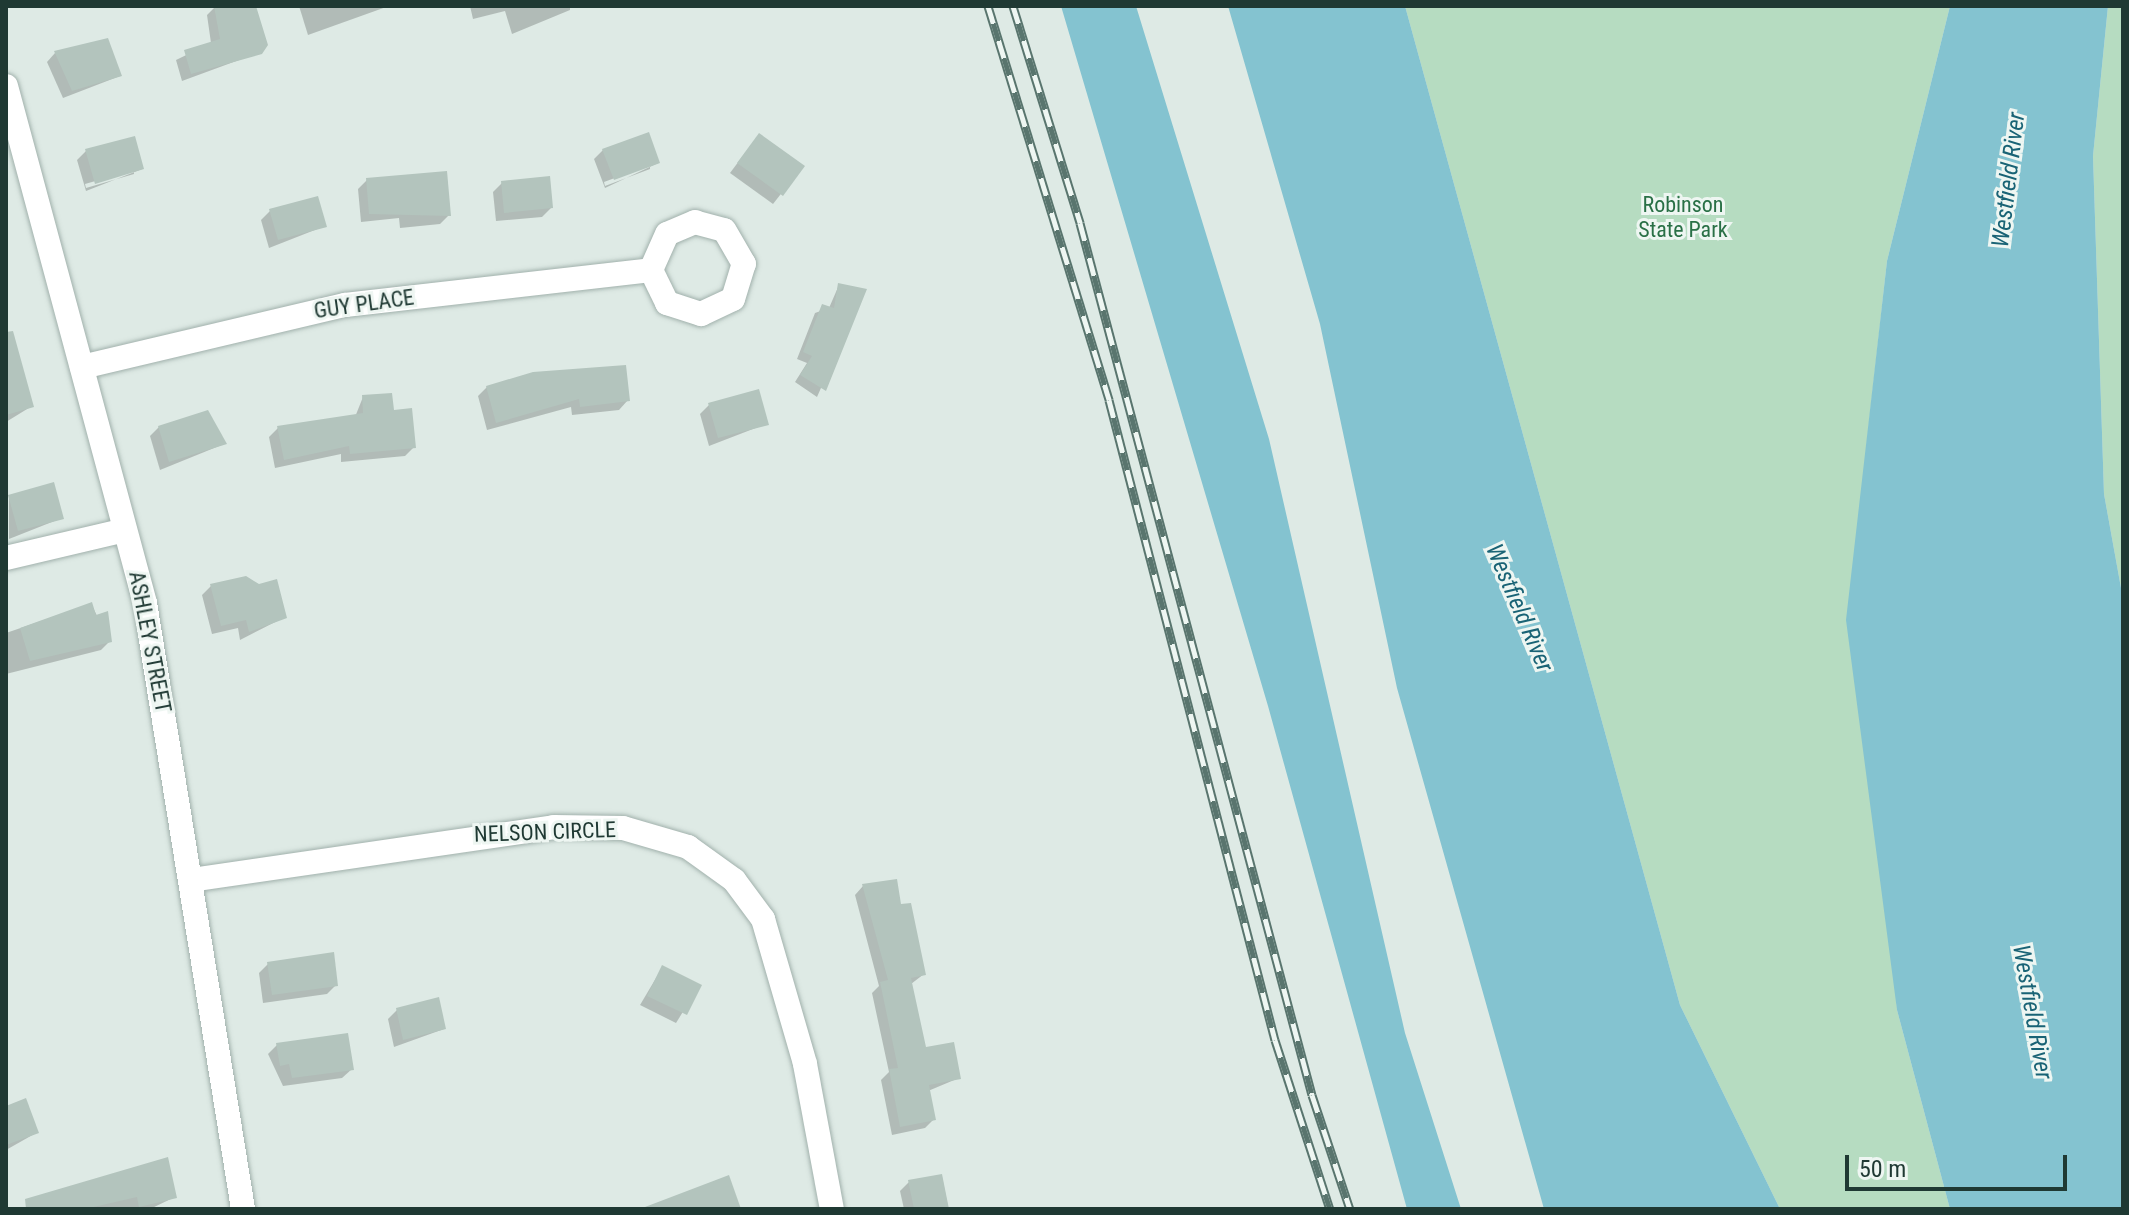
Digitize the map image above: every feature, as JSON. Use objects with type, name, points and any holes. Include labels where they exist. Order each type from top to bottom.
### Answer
[{"type":"street","name":"ASHLEY STREET","points":[[6,86],[145,603],[243,1209]]},
{"type":"street","name":"GUY PLACE","points":[[82,367],[345,305],[651,270]]},
{"type":"street","points":[[6,558],[125,530]]},
{"type":"street","name":"NELSON CIRCLE","points":[[191,880],[554,827],[623,828],[688,847],[734,880],[763,919],[805,1064],[832,1209]]},
{"type":"green space","name":"Robinson State Park","points":[[1405,6],[1950,6],[1887,261],[1866,450],[1897,1010],[1950,1209],[1780,1209],[1680,1005]]},
{"type":"green space","points":[[2108,6],[2123,6],[2123,599],[2104,494],[2093,156]]},
{"type":"water","points":[[1061,6],[1136,6],[1269,439],[1405,1033],[1461,1209],[1407,1209],[1268,706]]},
{"type":"water","name":"Westfield River","points":[[1228,6],[1405,6],[1680,1005],[1780,1209],[1544,1209],[1397,688],[1320,324]]},
{"type":"water","name":"Westfield River","points":[[1950,6],[2108,6],[2093,156],[2104,494],[2123,599],[2123,1209],[1950,1209],[1897,1010],[1846,620],[1887,261]]},
{"type":"building","points":[[214,6],[256,6],[268,45],[262,54],[191,74],[184,50],[220,39]]},
{"type":"building","points":[[108,38],[122,76],[72,91],[54,51]]},
{"type":"building","points":[[649,132],[660,163],[614,180],[602,149]]},
{"type":"building","points":[[759,133],[805,166],[783,196],[737,163]]},
{"type":"building","points":[[135,136],[144,169],[95,184],[85,149]]},
{"type":"building","points":[[447,171],[451,216],[369,214],[366,178]]},
{"type":"building","points":[[550,176],[553,208],[504,213],[501,181]]},
{"type":"building","points":[[318,196],[327,227],[278,240],[269,209]]},
{"type":"building","points":[[838,283],[867,289],[826,391],[800,375],[812,356],[803,352],[822,304],[834,308]]},
{"type":"building","points":[[13,331],[34,407],[6,415],[6,332]]},
{"type":"building","points":[[626,365],[630,401],[580,407],[579,399],[496,423],[486,386],[533,372]]},
{"type":"building","points":[[759,389],[769,425],[718,438],[708,403]]},
{"type":"building","points":[[392,393],[394,410],[412,408],[416,448],[350,454],[349,446],[284,460],[277,426],[363,413],[362,395]]},
{"type":"building","points":[[208,410],[227,444],[169,462],[158,426]]},
{"type":"building","points":[[54,482],[64,519],[18,531],[8,495]]},
{"type":"building","points":[[246,576],[259,584],[277,579],[287,618],[249,632],[246,620],[221,626],[210,584]]},
{"type":"building","points":[[92,602],[96,615],[108,611],[112,642],[30,661],[20,628]]},
{"type":"building","points":[[897,879],[901,904],[911,903],[926,975],[911,978],[926,1047],[954,1042],[961,1079],[929,1085],[936,1120],[900,1127],[889,1069],[898,1068],[880,982],[888,980],[862,884]]},
{"type":"building","points":[[334,952],[338,986],[272,995],[267,962]]},
{"type":"building","points":[[662,965],[702,985],[687,1015],[647,996]]},
{"type":"building","points":[[439,997],[446,1029],[403,1040],[396,1008]]},
{"type":"building","points":[[348,1033],[354,1070],[292,1078],[289,1064],[280,1066],[276,1043]]},
{"type":"building","points":[[26,1098],[39,1133],[6,1145],[6,1106]]},
{"type":"building","points":[[168,1157],[177,1198],[139,1207],[137,1197],[85,1209],[26,1209],[25,1199]]},
{"type":"building","points":[[942,1174],[949,1209],[914,1209],[908,1180]]},
{"type":"building","points":[[729,1175],[741,1209],[645,1209],[645,1207]]},
{"type":"railway","points":[[988,6],[1109,400],[1275,1040],[1330,1209]]},
{"type":"railway","points":[[1013,6],[1080,223],[1312,1095],[1350,1209]]}]
